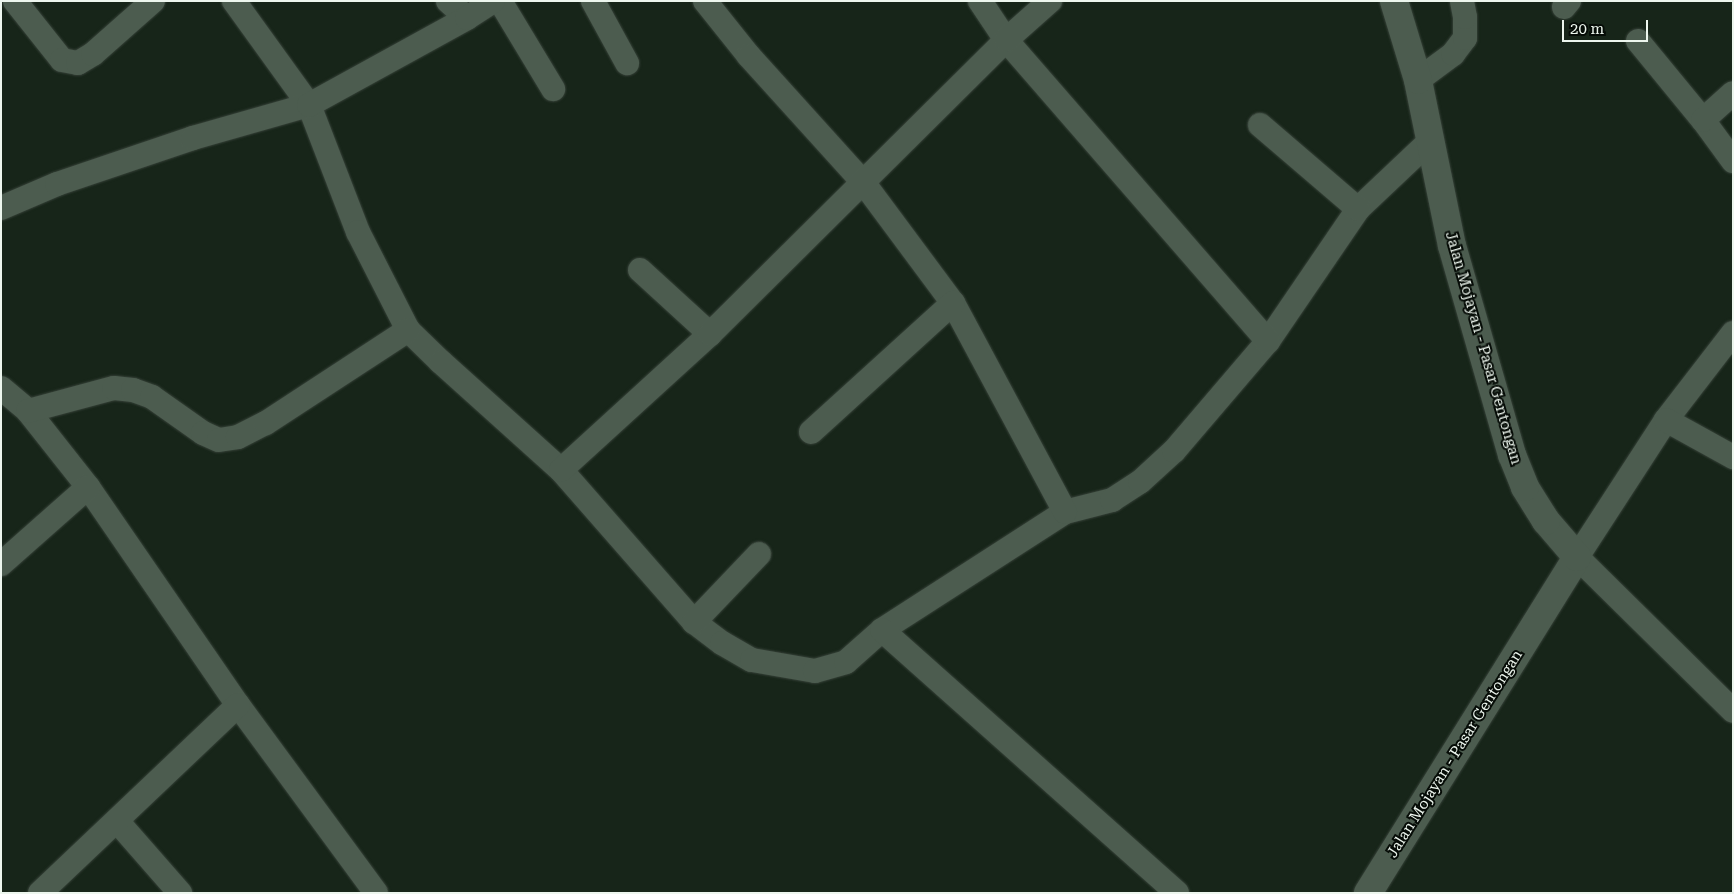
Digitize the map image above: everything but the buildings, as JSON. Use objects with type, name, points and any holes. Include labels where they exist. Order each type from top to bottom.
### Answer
[{"type":"street","points":[[15,1],[62,60],[78,63],[94,54],[153,1]]},
{"type":"street","points":[[234,1],[309,105],[358,232],[408,330],[440,362],[561,470],[694,622],[722,643],[752,660],[815,671],[846,662],[882,630],[1065,512],[1112,500],[1140,482],[1174,451],[1268,341],[1358,209],[1430,141]]},
{"type":"street","points":[[448,1],[467,18]]},
{"type":"street","points":[[1,208],[57,184],[193,138],[309,105],[467,18],[493,1]]},
{"type":"street","points":[[500,1],[553,89]]},
{"type":"street","points":[[593,1],[627,63]]},
{"type":"street","points":[[705,1],[748,56],[863,182],[953,303],[1065,512]]},
{"type":"street","points":[[980,1],[1006,40],[1268,341]]},
{"type":"street","points":[[561,470],[710,334],[1006,40],[1050,1]]},
{"type":"street","name":"Jalan Mojayan - Pasar Gentongan","points":[[1368,893],[1577,557],[1546,521],[1525,487],[1512,455],[1452,246],[1418,80],[1394,1]]},
{"type":"street","points":[[1418,80],[1453,54],[1465,38],[1465,17],[1462,1]]},
{"type":"street","points":[[1638,41],[1703,120],[1733,161]]},
{"type":"street","points":[[1703,120],[1733,93]]},
{"type":"street","points":[[1260,125],[1358,209]]},
{"type":"street","points":[[640,270],[710,334]]},
{"type":"street","points":[[811,432],[953,303]]},
{"type":"street","points":[[28,411],[114,388],[133,390],[152,397],[203,434],[219,440],[238,437],[266,424],[408,330]]},
{"type":"street","points":[[1733,333],[1666,420],[1577,557],[1733,711]]},
{"type":"street","points":[[1,388],[28,411],[88,487],[238,705],[376,893]]},
{"type":"street","points":[[1666,420],[1733,457]]},
{"type":"street","points":[[1,564],[88,487]]},
{"type":"street","points":[[694,622],[759,554]]},
{"type":"street","points":[[882,630],[1177,893]]},
{"type":"street","points":[[40,893],[238,705]]},
{"type":"street","points":[[117,821],[180,893]]}]
